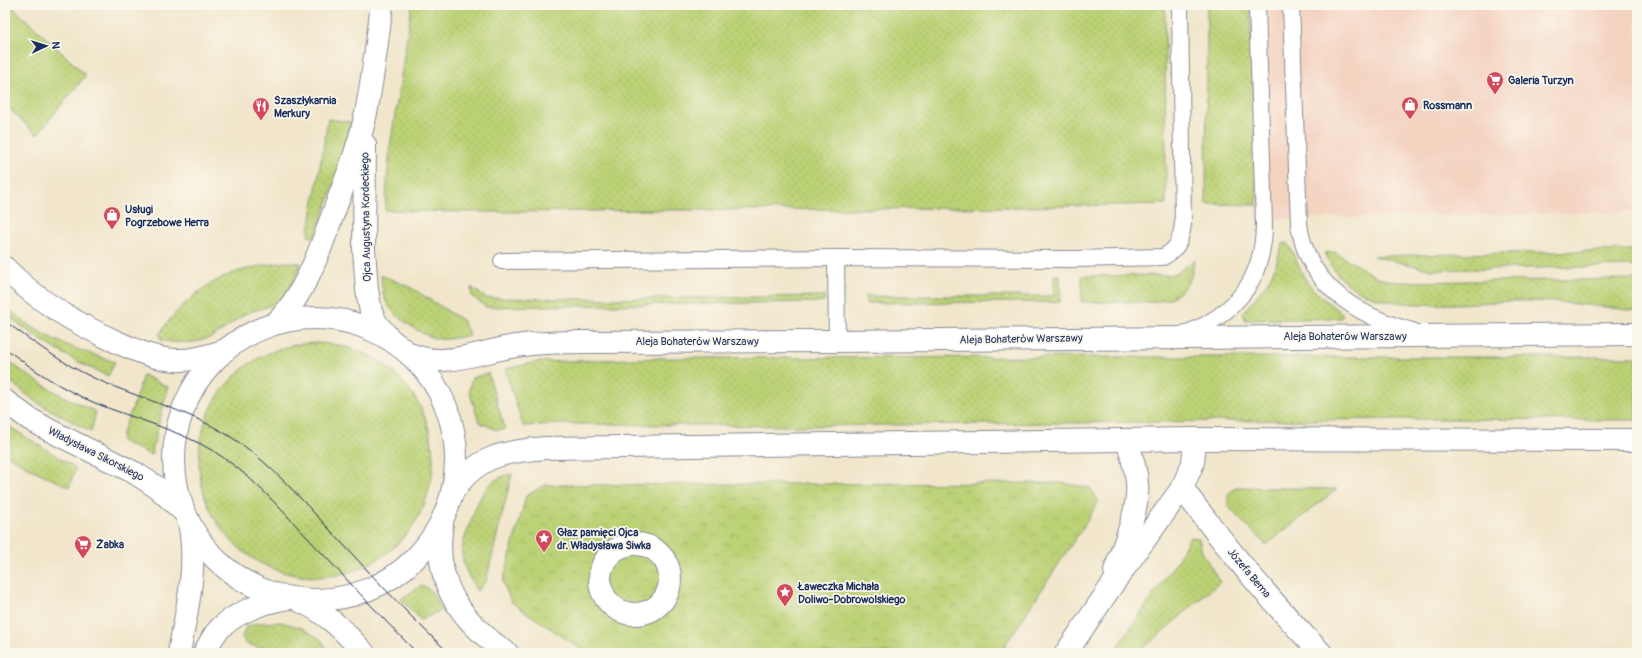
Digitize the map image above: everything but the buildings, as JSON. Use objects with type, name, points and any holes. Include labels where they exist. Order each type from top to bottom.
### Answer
[{"type":"street","name":"Ojca Augustyna Kordeckiego","points":[[276,323],[290,309],[295,301],[322,244],[348,177],[366,113],[382,5]]},
{"type":"street","name":"Ojca Augustyna Kordeckiego","points":[[366,113],[364,250],[367,290],[371,312],[377,324],[390,339]]},
{"type":"street","points":[[6,270],[46,303],[65,316],[101,335],[136,350],[153,356],[176,360],[205,357],[224,350],[254,331],[276,323],[299,318],[334,319],[369,328],[390,339],[408,353],[432,380],[443,400],[451,422],[456,446],[454,481],[452,493],[444,515],[433,536],[418,555],[401,571],[380,584],[359,593],[336,598],[313,600],[289,598],[264,603],[252,608],[228,622],[216,633],[204,653]]},
{"type":"street","name":"Aleja Bohaterów Warszawy","points":[[408,353],[430,360],[446,360],[517,346],[557,342],[1637,334]]},
{"type":"street","points":[[178,653],[189,602],[193,567],[193,542],[177,489],[174,466],[175,442],[179,419],[194,386],[207,367],[224,350]]},
{"type":"street","name":"Władysława Sikorskiego","points":[[5,401],[49,430],[135,473],[158,488],[186,517]]},
{"type":"street","points":[[452,493],[463,478],[494,456],[521,450],[554,448],[1195,439],[1637,440]]},
{"type":"street","points":[[1066,653],[1110,588],[1182,488],[1193,463],[1195,439]]},
{"type":"street","points":[[1110,588],[1137,497],[1134,464],[1126,440]]},
{"type":"street","name":"Józefa Bema","points":[[1182,488],[1243,566],[1321,653]]},
{"type":"street","points":[[444,515],[439,550],[442,572],[448,587],[470,621],[489,640],[507,653]]},
{"type":"street","points":[[186,517],[209,552],[231,572],[256,587],[318,610],[341,628],[364,653]]},
{"type":"lane","points":[[502,261],[836,258],[1080,259],[1163,257],[1171,253],[1179,242],[1183,225],[1180,5]]},
{"type":"lane","points":[[1164,338],[1191,332],[1218,318],[1250,283],[1261,257],[1264,224],[1257,5]]},
{"type":"lane","points":[[1291,5],[1299,224],[1301,237],[1308,256],[1322,280],[1331,289],[1358,309],[1388,324],[1429,336]]},
{"type":"lane","points":[[836,258],[837,341]]},
{"type":"shaded area","name":"Galeria Turzyn","points":[[1250,5],[1637,5],[1637,212],[1257,219]]},
{"type":"green space","points":[[5,5],[10,5],[86,75],[37,135],[5,105]]},
{"type":"green space","points":[[412,5],[1165,5],[1166,204],[784,210],[453,212],[385,210],[390,147]]},
{"type":"green space","points":[[1207,5],[1250,5],[1257,205],[1206,204]]},
{"type":"green space","points":[[328,119],[351,122],[342,163],[315,237],[308,236]]},
{"type":"green space","points":[[1287,243],[1304,277],[1321,296],[1341,312],[1343,316],[1341,318],[1245,320],[1243,313],[1268,282],[1276,265],[1282,244]]},
{"type":"green space","points":[[1637,250],[1637,266],[1432,270],[1373,256]]},
{"type":"green space","points":[[1335,252],[1378,278],[1396,282],[1637,279],[1637,311],[1534,301],[1461,304],[1408,304],[1384,300],[1362,293],[1344,281],[1333,268],[1324,253]]},
{"type":"green space","points":[[1195,260],[1188,283],[1179,293],[1169,299],[1155,302],[1082,302],[1082,276],[1169,275],[1177,273]]},
{"type":"green space","points":[[286,262],[301,263],[290,287],[282,297],[271,305],[245,314],[219,333],[203,340],[182,343],[161,340],[159,335],[169,320],[182,306],[197,293],[220,278],[238,271]]},
{"type":"green space","points":[[381,275],[410,287],[462,320],[470,335],[451,339],[439,339],[418,331],[398,316],[386,302]]},
{"type":"green space","points":[[1054,275],[1060,275],[1060,302],[866,303],[865,296],[1054,296]]},
{"type":"green space","points":[[471,287],[486,298],[604,299],[824,296],[824,302],[486,307],[472,296]]},
{"type":"green space","points":[[5,305],[30,325],[56,340],[115,362],[108,376],[67,356],[29,332],[5,313]]},
{"type":"green space","points":[[316,343],[339,345],[361,352],[381,363],[399,377],[413,395],[424,415],[431,437],[433,460],[431,483],[424,505],[413,525],[399,543],[381,557],[361,568],[339,575],[316,577],[293,575],[271,568],[251,557],[233,543],[219,525],[208,505],[201,483],[199,460],[201,437],[208,415],[219,395],[233,377],[251,363],[271,352],[293,345]]},
{"type":"green space","points":[[5,357],[37,381],[96,412],[91,432],[36,402],[5,377]]},
{"type":"green space","points":[[1637,357],[1637,420],[1402,419],[806,426],[562,424],[523,426],[505,369],[538,362],[662,358]]},
{"type":"green space","points":[[488,373],[505,429],[496,430],[479,422],[469,390],[472,378]]},
{"type":"green space","points":[[143,375],[168,387],[151,455],[121,441],[122,433],[132,409]]},
{"type":"green space","points":[[5,424],[76,468],[69,487],[29,468],[5,454]]},
{"type":"green space","points":[[512,474],[486,581],[477,591],[463,562],[463,542],[479,501],[488,486],[503,476]]},
{"type":"green space","points":[[1063,483],[1090,488],[1098,500],[1089,518],[1000,653],[587,653],[511,602],[503,582],[526,496],[545,485]]},
{"type":"green space","points":[[1236,487],[1337,489],[1266,545],[1228,506],[1228,494]]},
{"type":"green space","points":[[1190,537],[1199,538],[1202,552],[1220,582],[1138,653],[1113,653],[1177,561]]},
{"type":"green space","points":[[420,586],[424,586],[430,591],[442,610],[421,620],[401,599]]},
{"type":"green space","points":[[281,622],[302,628],[320,639],[330,653],[257,647],[246,644],[242,637],[246,627],[259,623]]},
{"type":"tram line","points":[[5,321],[49,353],[72,367],[114,387],[204,422],[250,450],[285,482],[388,592],[449,653]]},
{"type":"tram line","points":[[5,348],[26,364],[71,392],[95,403],[187,437],[228,461],[240,470],[273,501],[417,653]]},
{"type":"place","name":"Galeria Turzyn","points":[[1495,95]]},
{"type":"place","name":"Rossmann","points":[[1410,120]]},
{"type":"place","name":"Szaszłykarnia Merkury","points":[[261,121]]},
{"type":"place","name":"Usługi Pogrzebowe Herra","points":[[112,230]]},
{"type":"place","name":"Głaz pamięci Ojca dr. Władysława Siwka","points":[[544,553]]},
{"type":"place","name":"Żabka","points":[[83,559]]},
{"type":"place","name":"Ławeczka Michała Doliwo-Dobrowolskiego","points":[[785,607]]}]
